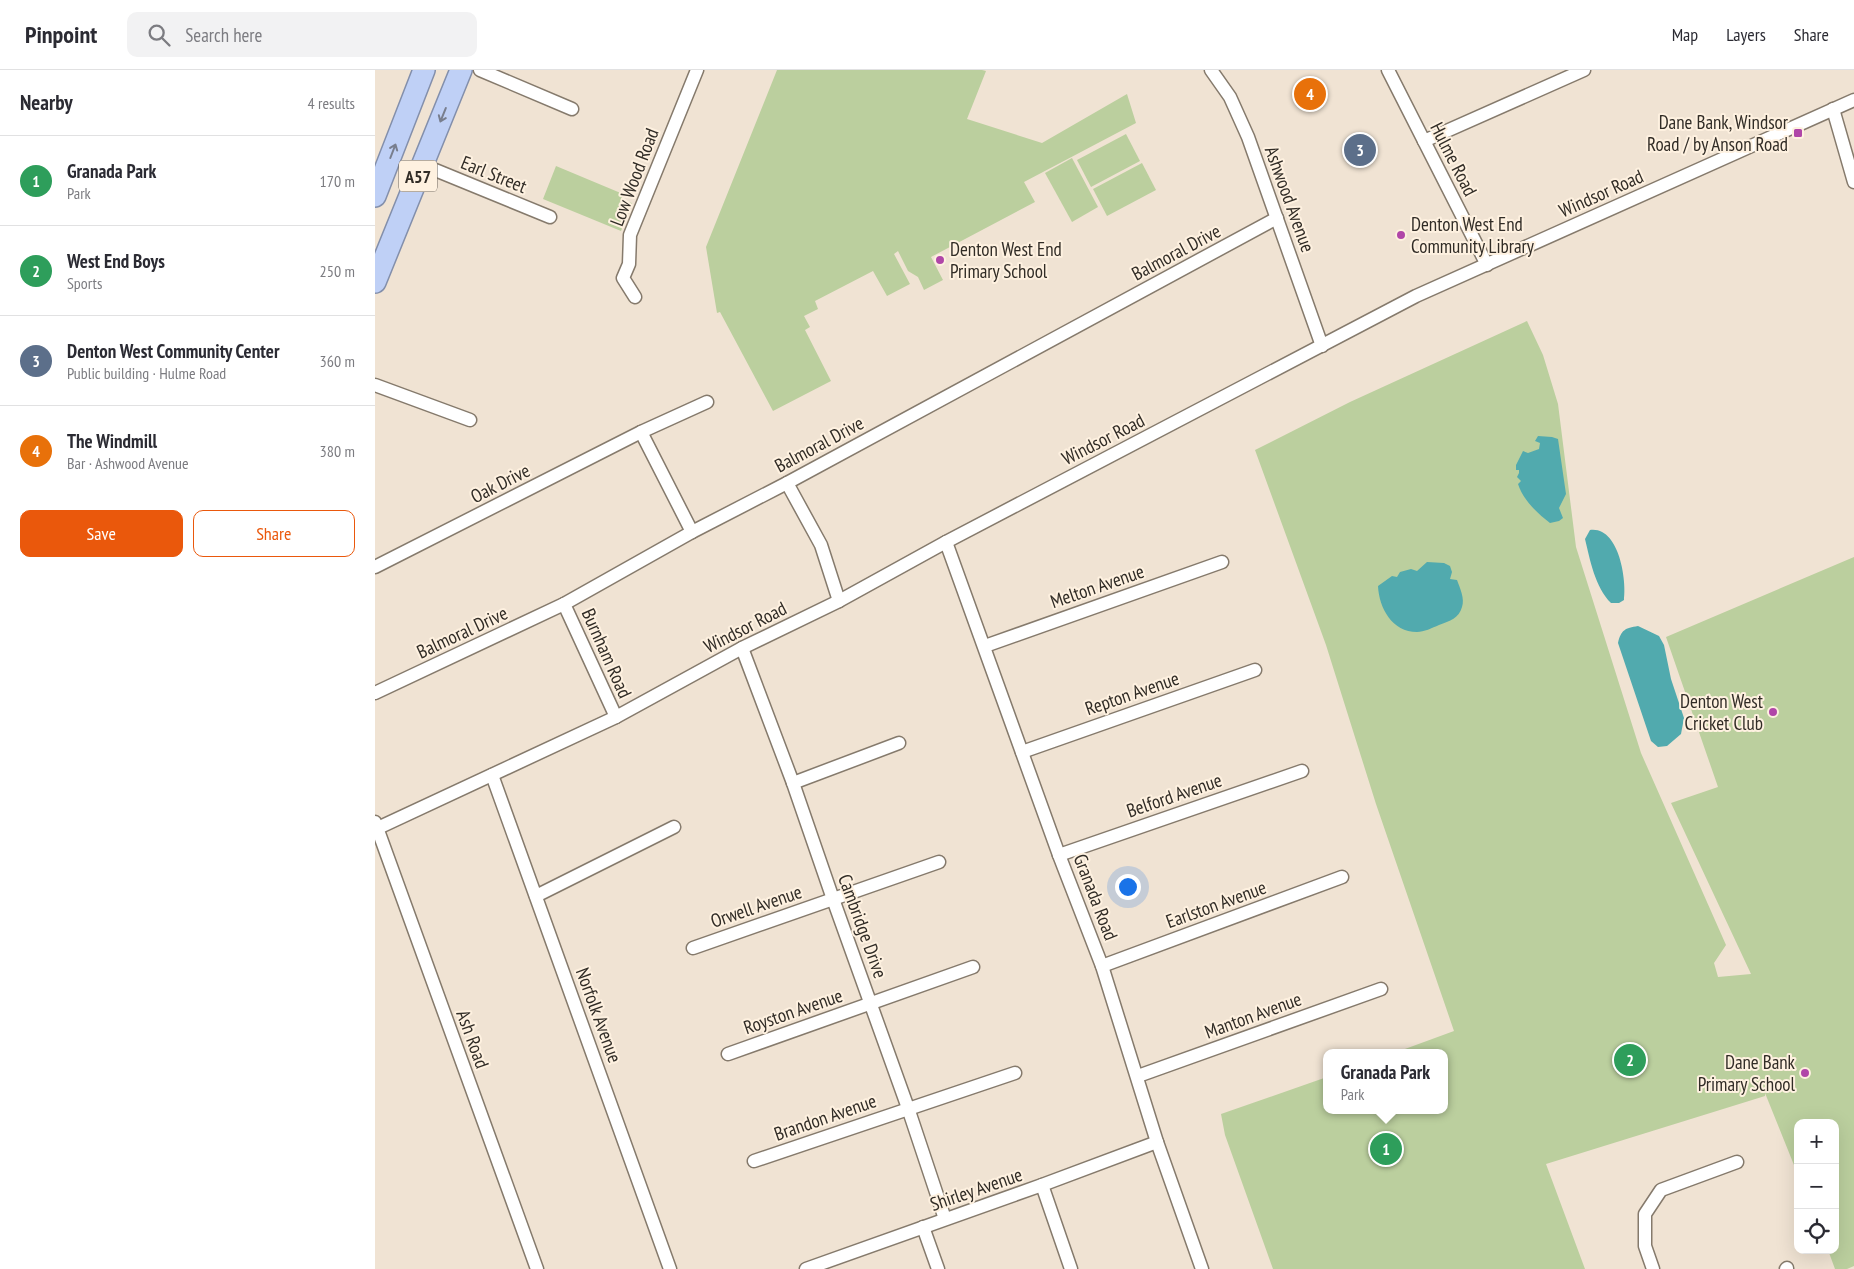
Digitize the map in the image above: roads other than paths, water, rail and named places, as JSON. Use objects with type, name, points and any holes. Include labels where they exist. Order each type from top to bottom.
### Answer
[{"type":"highway","name":"A57","points":[[375,196],[424,70]]},
{"type":"highway","name":"A57","points":[[375,282],[461,70]]},
{"type":"street","points":[[480,70],[572,109]]},
{"type":"street","name":"Low Wood Road","points":[[635,297],[623,278],[629,264],[630,235],[697,70]]},
{"type":"street","name":"Ashwood Avenue","points":[[1211,70],[1230,97],[1248,137],[1322,346]]},
{"type":"street","name":"Hulme Road","points":[[1388,70],[1487,265]]},
{"type":"street","points":[[1424,141],[1583,70]]},
{"type":"street","name":"Windsor Road","points":[[376,825],[492,775],[616,717],[742,648],[839,602],[946,542],[1416,296],[1854,100]]},
{"type":"street","points":[[1833,109],[1854,182]]},
{"type":"street","name":"Earl Street","points":[[423,165],[550,217]]},
{"type":"street","name":"Balmoral Drive","points":[[375,693],[564,604],[692,532],[787,483],[1277,218]]},
{"type":"street","points":[[375,385],[470,420]]},
{"type":"street","name":"Oak Drive","points":[[375,567],[641,432],[707,402]]},
{"type":"street","points":[[641,432],[692,532]]},
{"type":"street","points":[[787,483],[821,545],[839,602]]},
{"type":"street","name":"Granada Road","points":[[946,542],[1059,855],[1102,966],[1138,1076],[1157,1142],[1203,1269]]},
{"type":"street","name":"Melton Avenue","points":[[985,646],[1222,562]]},
{"type":"street","name":"Burnham Road","points":[[564,604],[616,717]]},
{"type":"street","name":"Cambridge Drive","points":[[742,648],[793,784],[908,1108],[945,1219]]},
{"type":"street","name":"Repton Avenue","points":[[1022,752],[1255,670]]},
{"type":"street","points":[[793,784],[899,744]]},
{"type":"street","name":"Belford Avenue","points":[[1059,855],[1302,770]]},
{"type":"street","name":"Norfolk Avenue","points":[[492,775],[670,1269]]},
{"type":"street","name":"Ash Road","points":[[376,825],[537,1269]]},
{"type":"street","points":[[536,896],[674,827]]},
{"type":"street","name":"Orwell Avenue","points":[[693,948],[939,862]]},
{"type":"street","name":"Earlston Avenue","points":[[1102,966],[1342,877]]},
{"type":"street","name":"Royston Avenue","points":[[728,1054],[973,967]]},
{"type":"street","name":"Manton Avenue","points":[[1138,1076],[1381,989]]},
{"type":"street","name":"Brandon Avenue","points":[[754,1161],[1015,1073]]},
{"type":"street","name":"Shirley Avenue","points":[[806,1269],[1157,1142]]},
{"type":"street","points":[[1653,1269],[1645,1246],[1645,1214],[1661,1190],[1737,1162]]},
{"type":"street","points":[[1042,1185],[1071,1269]]},
{"type":"street","points":[[923,1227],[938,1269]]},
{"type":"water","points":[[1538,436],[1558,439],[1566,494],[1559,508],[1563,518],[1550,523],[1535,510],[1523,495],[1518,484],[1521,481],[1517,477],[1519,470],[1516,470],[1516,465],[1523,451],[1528,453],[1539,449],[1540,443],[1535,441]]},
{"type":"water","points":[[1590,530],[1600,531],[1608,536],[1619,556],[1625,591],[1624,600],[1619,603],[1611,603],[1605,597],[1597,581],[1585,539]]},
{"type":"water","points":[[1427,562],[1444,563],[1450,566],[1452,572],[1450,579],[1457,580],[1463,597],[1463,604],[1461,611],[1447,622],[1428,630],[1408,631],[1394,623],[1384,610],[1378,586],[1392,576],[1397,577],[1400,572],[1411,569],[1417,571]]},
{"type":"water","points":[[1638,626],[1659,636],[1664,645],[1671,679],[1684,718],[1681,734],[1667,746],[1658,747],[1651,741],[1618,643],[1624,630]]},
{"type":"place","name":"The Windmill","points":[[1310,94]]},
{"type":"place","name":"Dane Bank, Windsor Road / by Anson Road","points":[[1798,133]]},
{"type":"place","name":"Denton West Community Center","points":[[1360,150]]},
{"type":"place","name":"Denton West End Community Library","points":[[1401,235]]},
{"type":"place","name":"Denton West End Primary School","points":[[940,260]]},
{"type":"place","name":"Denton West Cricket Club","points":[[1773,712]]},
{"type":"place","name":"West End Boys","points":[[1630,1060]]},
{"type":"place","name":"Dane Bank Primary School","points":[[1805,1073]]},
{"type":"place","name":"Granada Park","points":[[1386,1149]]}]
